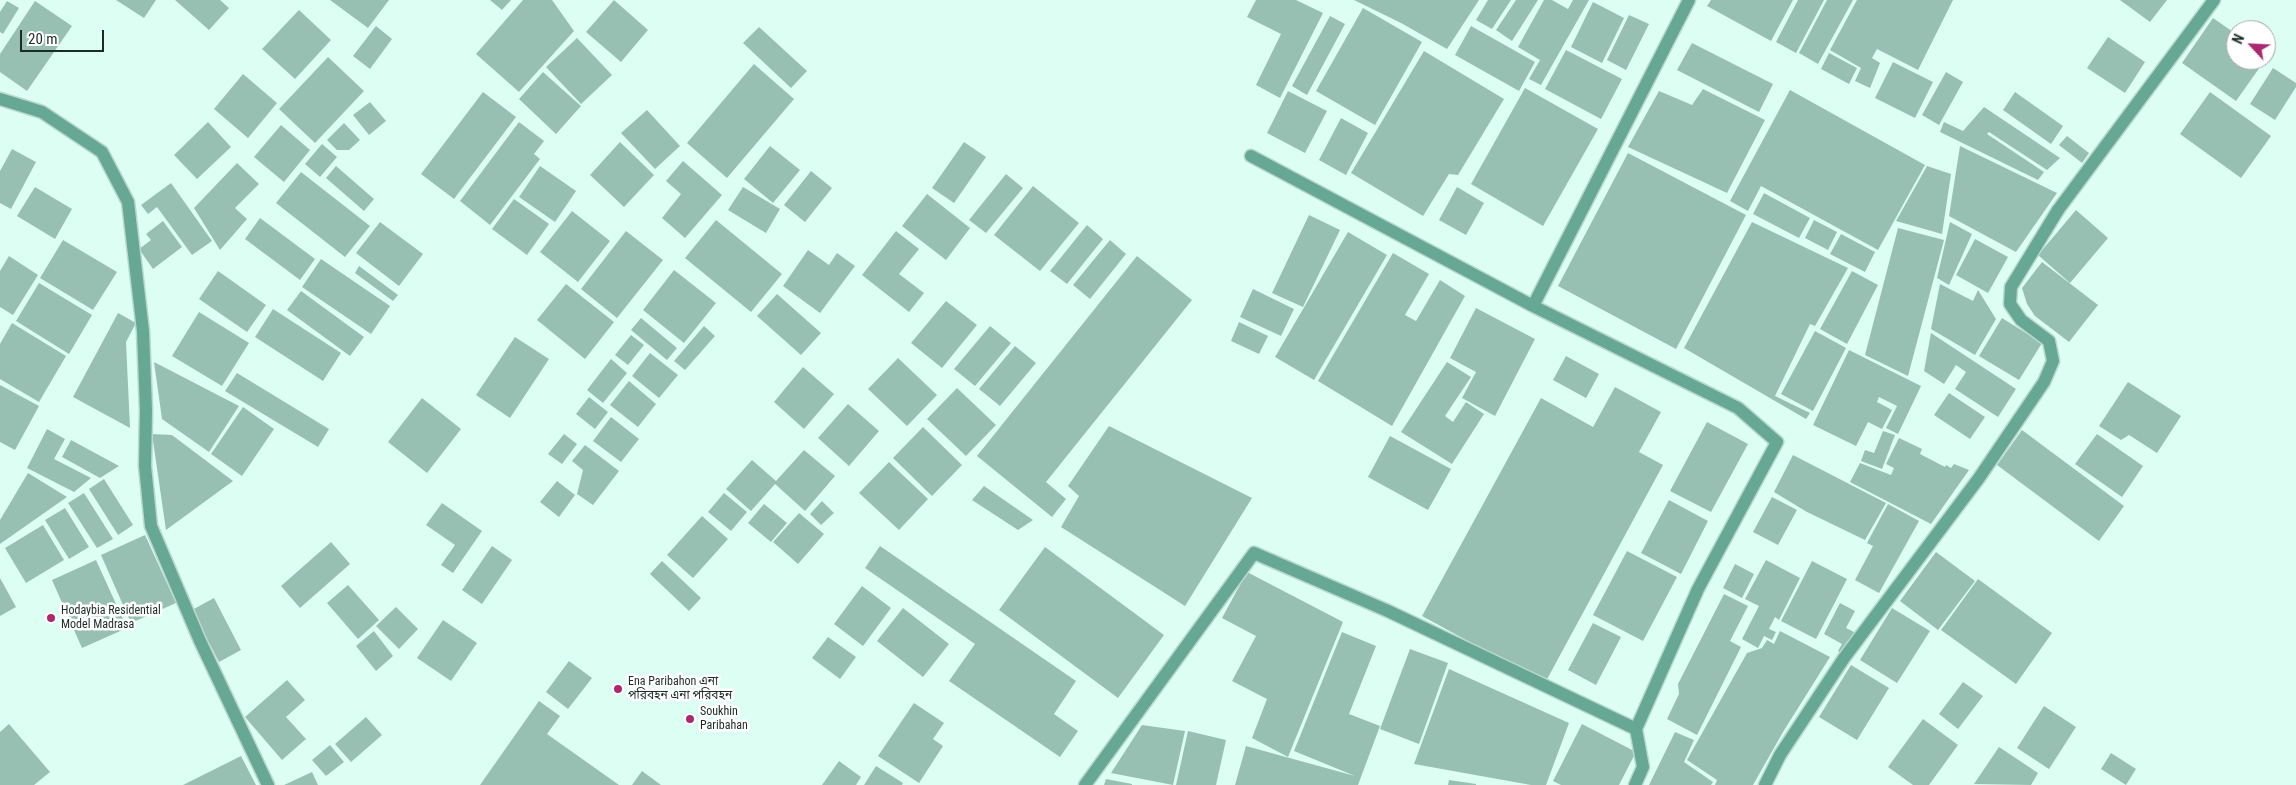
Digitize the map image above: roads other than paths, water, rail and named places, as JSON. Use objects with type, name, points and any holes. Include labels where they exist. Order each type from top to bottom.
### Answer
[{"type":"street","points":[[1533,306],[1689,0]]},
{"type":"street","points":[[1765,785],[1780,755],[1844,658],[1979,478],[2044,382],[2053,361],[2049,341],[2020,319],[2010,304],[2011,287],[2058,210],[2214,0]]},
{"type":"street","points":[[0,99],[42,112],[102,152],[128,202],[143,331],[146,410],[145,466],[151,526],[200,641],[268,785]]},
{"type":"street","points":[[1251,156],[1533,306],[1738,408],[1777,442],[1698,590],[1636,729],[1643,767],[1635,785]]},
{"type":"street","points":[[1085,785],[1254,553],[1388,610],[1636,729]]},
{"type":"place","name":"Hodaybia Residential Model Madrasa","points":[[51,618]]},
{"type":"place","name":"Ena Paribahon এনা পরিবহন এনা পরিবহন","points":[[618,689]]},
{"type":"place","name":"Soukhin Paribahan","points":[[690,719]]}]
